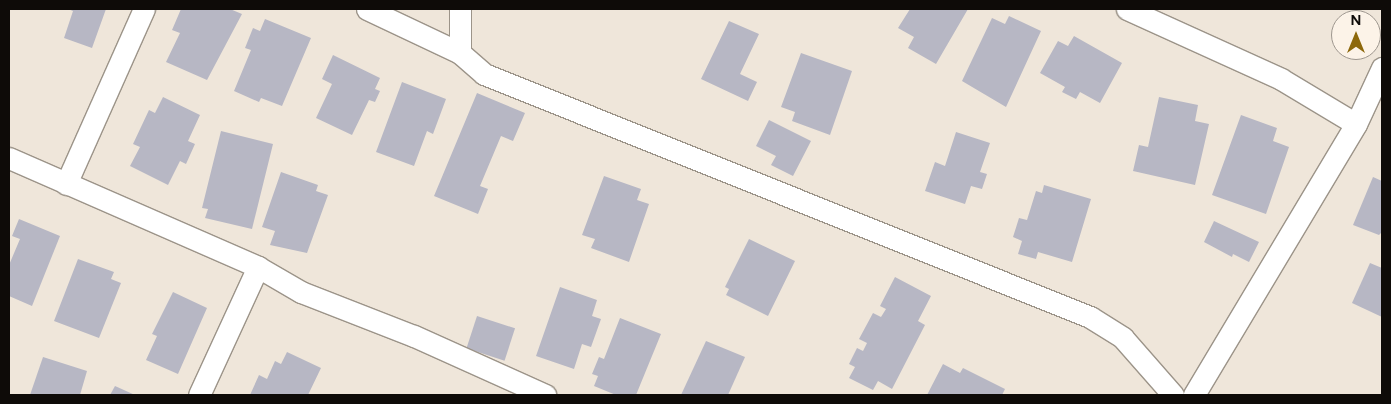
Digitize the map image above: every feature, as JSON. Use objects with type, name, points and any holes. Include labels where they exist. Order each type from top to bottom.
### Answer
[{"type":"street","points":[[66,184],[144,9]]},
{"type":"street","points":[[367,9],[460,53],[484,74],[508,85],[1090,317],[1123,338],[1173,395]]},
{"type":"street","points":[[460,9],[460,53]]},
{"type":"street","points":[[1127,9],[1281,79],[1356,124]]},
{"type":"street","points":[[1194,395],[1356,124],[1382,68]]},
{"type":"street","points":[[9,158],[258,267],[301,292],[414,336],[545,395]]},
{"type":"street","points":[[199,395],[258,267]]},
{"type":"building","points":[[68,9],[106,9],[92,48],[64,38],[73,11]]},
{"type":"building","points":[[181,9],[230,9],[242,14],[207,80],[166,62],[180,33],[172,30]]},
{"type":"building","points":[[910,9],[968,9],[936,64],[908,48],[914,37],[898,28]]},
{"type":"building","points":[[1009,16],[1041,31],[1006,107],[962,81],[992,18],[1005,24]]},
{"type":"building","points":[[265,19],[311,38],[282,106],[261,98],[259,102],[234,91],[251,50],[245,48],[253,28],[260,31]]},
{"type":"building","points":[[729,21],[759,34],[740,74],[757,82],[748,101],[701,79]]},
{"type":"building","points":[[1074,36],[1122,63],[1100,103],[1080,92],[1076,99],[1062,92],[1065,87],[1040,73],[1058,41],[1068,46]]},
{"type":"building","points":[[801,53],[852,71],[830,135],[792,121],[795,112],[781,107]]},
{"type":"building","points":[[333,55],[380,78],[375,89],[380,91],[375,102],[369,100],[352,135],[316,118],[332,84],[322,79]]},
{"type":"building","points":[[402,82],[446,99],[433,134],[427,131],[414,166],[376,152]]},
{"type":"building","points":[[477,93],[525,113],[513,141],[501,136],[480,186],[488,189],[478,214],[434,196]]},
{"type":"building","points":[[163,97],[200,115],[188,141],[195,144],[186,164],[180,161],[168,185],[130,166],[140,147],[133,144],[149,110],[155,113]]},
{"type":"building","points":[[1159,97],[1198,105],[1195,121],[1209,124],[1195,185],[1133,171],[1139,145],[1148,147]]},
{"type":"building","points":[[1241,115],[1277,128],[1273,141],[1289,147],[1266,214],[1212,195]]},
{"type":"building","points":[[769,120],[811,141],[793,176],[771,165],[776,156],[756,146]]},
{"type":"building","points":[[221,131],[273,144],[252,229],[205,218],[208,209],[202,208]]},
{"type":"building","points":[[956,132],[990,143],[980,172],[987,174],[982,189],[971,186],[965,204],[925,191],[935,162],[945,166]]},
{"type":"building","points":[[281,172],[318,185],[316,191],[328,195],[307,253],[270,245],[275,231],[262,227]]},
{"type":"building","points":[[604,176],[641,189],[637,200],[649,204],[629,262],[591,248],[595,239],[582,235]]},
{"type":"building","points":[[1373,177],[1382,181],[1382,232],[1379,235],[1353,225]]},
{"type":"building","points":[[1044,185],[1091,199],[1072,262],[1038,252],[1036,259],[1018,254],[1022,241],[1013,237],[1019,218],[1027,220],[1036,191],[1042,193]]},
{"type":"building","points":[[19,219],[60,236],[32,306],[9,296],[9,265],[20,239],[12,236]]},
{"type":"building","points":[[1214,221],[1259,242],[1249,262],[1233,254],[1232,257],[1204,242]]},
{"type":"building","points":[[749,239],[795,261],[768,316],[726,295],[729,289],[725,287]]},
{"type":"building","points":[[78,259],[114,272],[111,279],[121,283],[99,338],[54,321]]},
{"type":"building","points":[[1370,263],[1382,268],[1382,317],[1352,303]]},
{"type":"building","points":[[895,277],[931,296],[918,321],[925,325],[892,389],[878,381],[873,390],[849,378],[855,367],[849,364],[857,348],[863,351],[867,343],[859,339],[873,313],[881,317],[886,309],[880,306]]},
{"type":"building","points":[[560,287],[597,300],[592,316],[601,319],[591,347],[582,344],[574,369],[536,356]]},
{"type":"building","points":[[173,292],[207,308],[178,374],[146,360],[157,336],[152,334]]},
{"type":"building","points":[[477,316],[515,328],[505,361],[466,348]]},
{"type":"building","points":[[620,318],[661,334],[636,395],[616,395],[594,386],[598,376],[592,374],[599,357],[604,359]]},
{"type":"building","points":[[706,341],[745,357],[728,395],[681,395]]},
{"type":"building","points":[[287,352],[321,368],[308,395],[250,395],[259,375],[267,379],[275,361],[281,364]]},
{"type":"building","points":[[43,357],[87,371],[80,395],[30,395]]},
{"type":"building","points":[[943,364],[960,373],[963,368],[1005,389],[1002,395],[927,395]]},
{"type":"building","points":[[115,386],[135,395],[110,395]]}]
